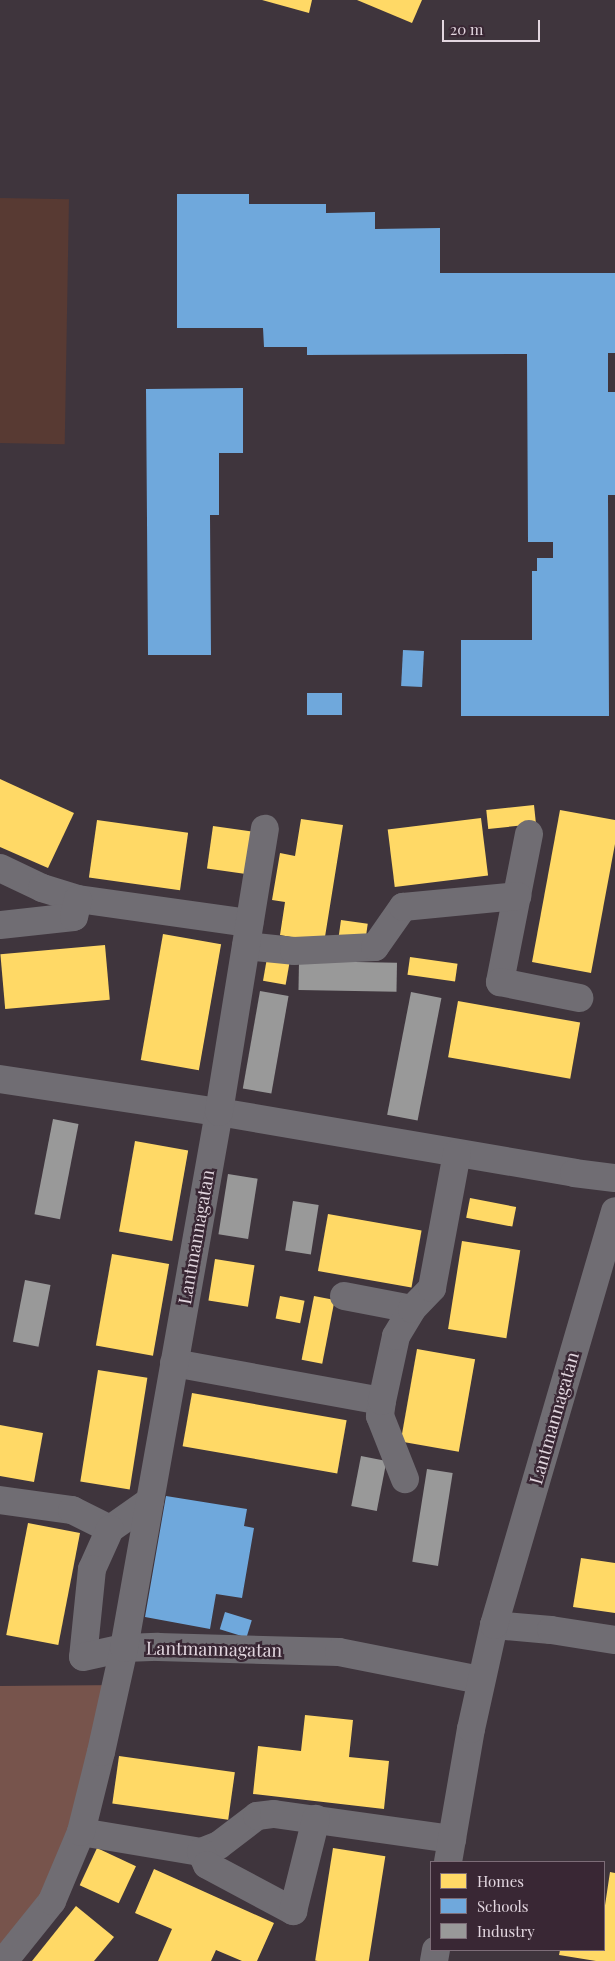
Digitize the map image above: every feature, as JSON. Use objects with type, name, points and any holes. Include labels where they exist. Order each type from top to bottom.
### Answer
[{"type":"street","name":"Lantmannagatan","points":[[4,1961],[52,1901],[81,1832],[124,1648],[218,1112],[265,829]]},
{"type":"street","points":[[529,834],[500,982],[579,998]]},
{"type":"street","points":[[0,868],[42,888],[78,899],[247,935],[294,951],[376,947],[403,907],[516,896]]},
{"type":"street","points":[[0,925],[74,917],[78,899]]},
{"type":"street","points":[[0,1079],[218,1112],[615,1178]]},
{"type":"street","points":[[405,1479],[380,1416],[382,1401],[396,1336],[412,1309],[432,1288],[457,1153]]},
{"type":"street","name":"Lantmannagatan","points":[[201,1852],[219,1845],[257,1816],[274,1814],[316,1819],[450,1851],[481,1680],[494,1625],[615,1211]]},
{"type":"street","points":[[344,1296],[412,1309]]},
{"type":"street","points":[[174,1363],[382,1401]]},
{"type":"street","points":[[1,1503],[72,1510],[110,1529],[150,1501]]},
{"type":"street","name":"Lantmannagatan","points":[[110,1529],[92,1569],[83,1657],[124,1648],[340,1652],[481,1680]]},
{"type":"street","points":[[494,1625],[615,1640]]},
{"type":"street","points":[[81,1832],[201,1852],[207,1865],[293,1911],[316,1819]]},
{"type":"shaded area","points":[[0,198],[69,199],[65,444],[0,443]]},
{"type":"shaded area","points":[[125,1685],[81,1856],[0,1951],[0,1686]]},
{"type":"building: Homes","points":[[262,0],[312,0],[309,13]]},
{"type":"building: Homes","points":[[357,0],[422,0],[412,23]]},
{"type":"building: Homes","points":[[0,779],[74,813],[48,868],[0,847]]},
{"type":"building: Homes","points":[[534,805],[536,824],[488,829],[486,810]]},
{"type":"building: Homes","points":[[560,810],[615,820],[615,844],[591,973],[532,962]]},
{"type":"building: Homes","points":[[481,818],[488,876],[395,887],[388,829]]},
{"type":"building: Homes","points":[[301,819],[343,825],[324,943],[280,935],[285,902],[272,900],[280,853],[295,856]]},
{"type":"building: Homes","points":[[97,820],[188,833],[180,890],[89,877]]},
{"type":"building: Homes","points":[[213,826],[254,832],[248,874],[207,869]]},
{"type":"building: Homes","points":[[341,920],[368,924],[365,942],[338,938]]},
{"type":"building: Homes","points":[[163,934],[221,944],[199,1070],[141,1060]]},
{"type":"building: Homes","points":[[105,945],[110,1000],[5,1009],[0,954]]},
{"type":"building: Homes","points":[[410,957],[458,964],[455,982],[407,975]]},
{"type":"building: Homes","points":[[267,958],[290,962],[286,985],[263,981]]},
{"type":"building: Homes","points":[[458,1001],[580,1023],[570,1079],[448,1057]]},
{"type":"building: Homes","points":[[135,1141],[188,1150],[172,1241],[119,1232]]},
{"type":"building: Homes","points":[[470,1198],[516,1207],[512,1227],[466,1218]]},
{"type":"building: Homes","points":[[328,1214],[422,1230],[411,1288],[318,1271]]},
{"type":"building: Homes","points":[[462,1241],[520,1250],[506,1338],[448,1329]]},
{"type":"building: Homes","points":[[112,1254],[169,1264],[153,1356],[96,1346]]},
{"type":"building: Homes","points":[[215,1259],[255,1265],[248,1307],[208,1300]]},
{"type":"building: Homes","points":[[280,1296],[305,1301],[300,1323],[276,1319]]},
{"type":"building: Homes","points":[[314,1296],[335,1300],[322,1364],[302,1360]]},
{"type":"building: Homes","points":[[417,1349],[475,1359],[459,1452],[401,1442]]},
{"type":"building: Homes","points":[[98,1370],[147,1378],[130,1489],[80,1482]]},
{"type":"building: Homes","points":[[192,1393],[347,1420],[337,1473],[183,1446]]},
{"type":"building: Homes","points":[[0,1425],[43,1433],[34,1482],[0,1476]]},
{"type":"building: Homes","points":[[28,1523],[80,1533],[58,1645],[6,1635]]},
{"type":"building: Homes","points":[[581,1558],[615,1563],[615,1613],[573,1607]]},
{"type":"building: Homes","points":[[305,1715],[353,1720],[349,1757],[389,1761],[384,1809],[253,1794],[258,1746],[301,1751]]},
{"type":"building: Homes","points":[[119,1756],[235,1772],[228,1820],[112,1804]]},
{"type":"building: Homes","points":[[97,1848],[136,1866],[119,1903],[80,1885]]},
{"type":"building: Homes","points":[[333,1848],[385,1856],[369,1961],[315,1961]]},
{"type":"building: Homes","points":[[154,1869],[274,1923],[257,1961],[242,1961],[216,1950],[211,1961],[158,1961],[172,1929],[135,1913]]},
{"type":"building: Homes","points":[[610,1872],[615,1873],[615,1961],[596,1961],[559,1955],[560,1951],[605,1951],[605,1905]]},
{"type":"building: Homes","points":[[76,1906],[114,1937],[94,1961],[32,1961]]},
{"type":"building: Schools","points":[[177,194],[249,194],[249,204],[326,204],[326,213],[375,212],[375,229],[440,228],[440,273],[615,273],[615,353],[608,353],[608,392],[615,392],[615,495],[608,495],[609,716],[461,716],[461,640],[532,640],[532,571],[537,571],[537,558],[553,558],[553,542],[528,542],[527,354],[307,355],[307,347],[264,347],[263,328],[177,328]]},
{"type":"building: Schools","points":[[243,388],[243,453],[219,453],[219,515],[210,515],[211,655],[148,655],[146,389]]},
{"type":"building: Schools","points":[[403,650],[424,651],[422,687],[401,686]]},
{"type":"building: Schools","points":[[307,693],[342,693],[342,715],[307,715]]},
{"type":"building: Schools","points":[[166,1496],[247,1509],[244,1526],[254,1528],[242,1598],[216,1594],[210,1629],[145,1617]]},
{"type":"building: Schools","points":[[225,1612],[252,1620],[247,1637],[220,1629]]},
{"type":"building: Industry","points":[[299,961],[397,963],[396,992],[298,990]]},
{"type":"building: Industry","points":[[260,991],[289,996],[271,1094],[243,1088]]},
{"type":"building: Industry","points":[[411,992],[441,998],[418,1121],[387,1115]]},
{"type":"building: Industry","points":[[53,1119],[79,1124],[60,1219],[34,1214]]},
{"type":"building: Industry","points":[[228,1174],[258,1179],[248,1239],[218,1234]]},
{"type":"building: Industry","points":[[293,1201],[319,1205],[311,1254],[285,1250]]},
{"type":"building: Industry","points":[[25,1280],[51,1285],[39,1347],[13,1342]]},
{"type":"building: Industry","points":[[361,1456],[387,1461],[377,1511],[351,1506]]},
{"type":"building: Industry","points":[[427,1469],[453,1473],[438,1566],[412,1562]]}]
